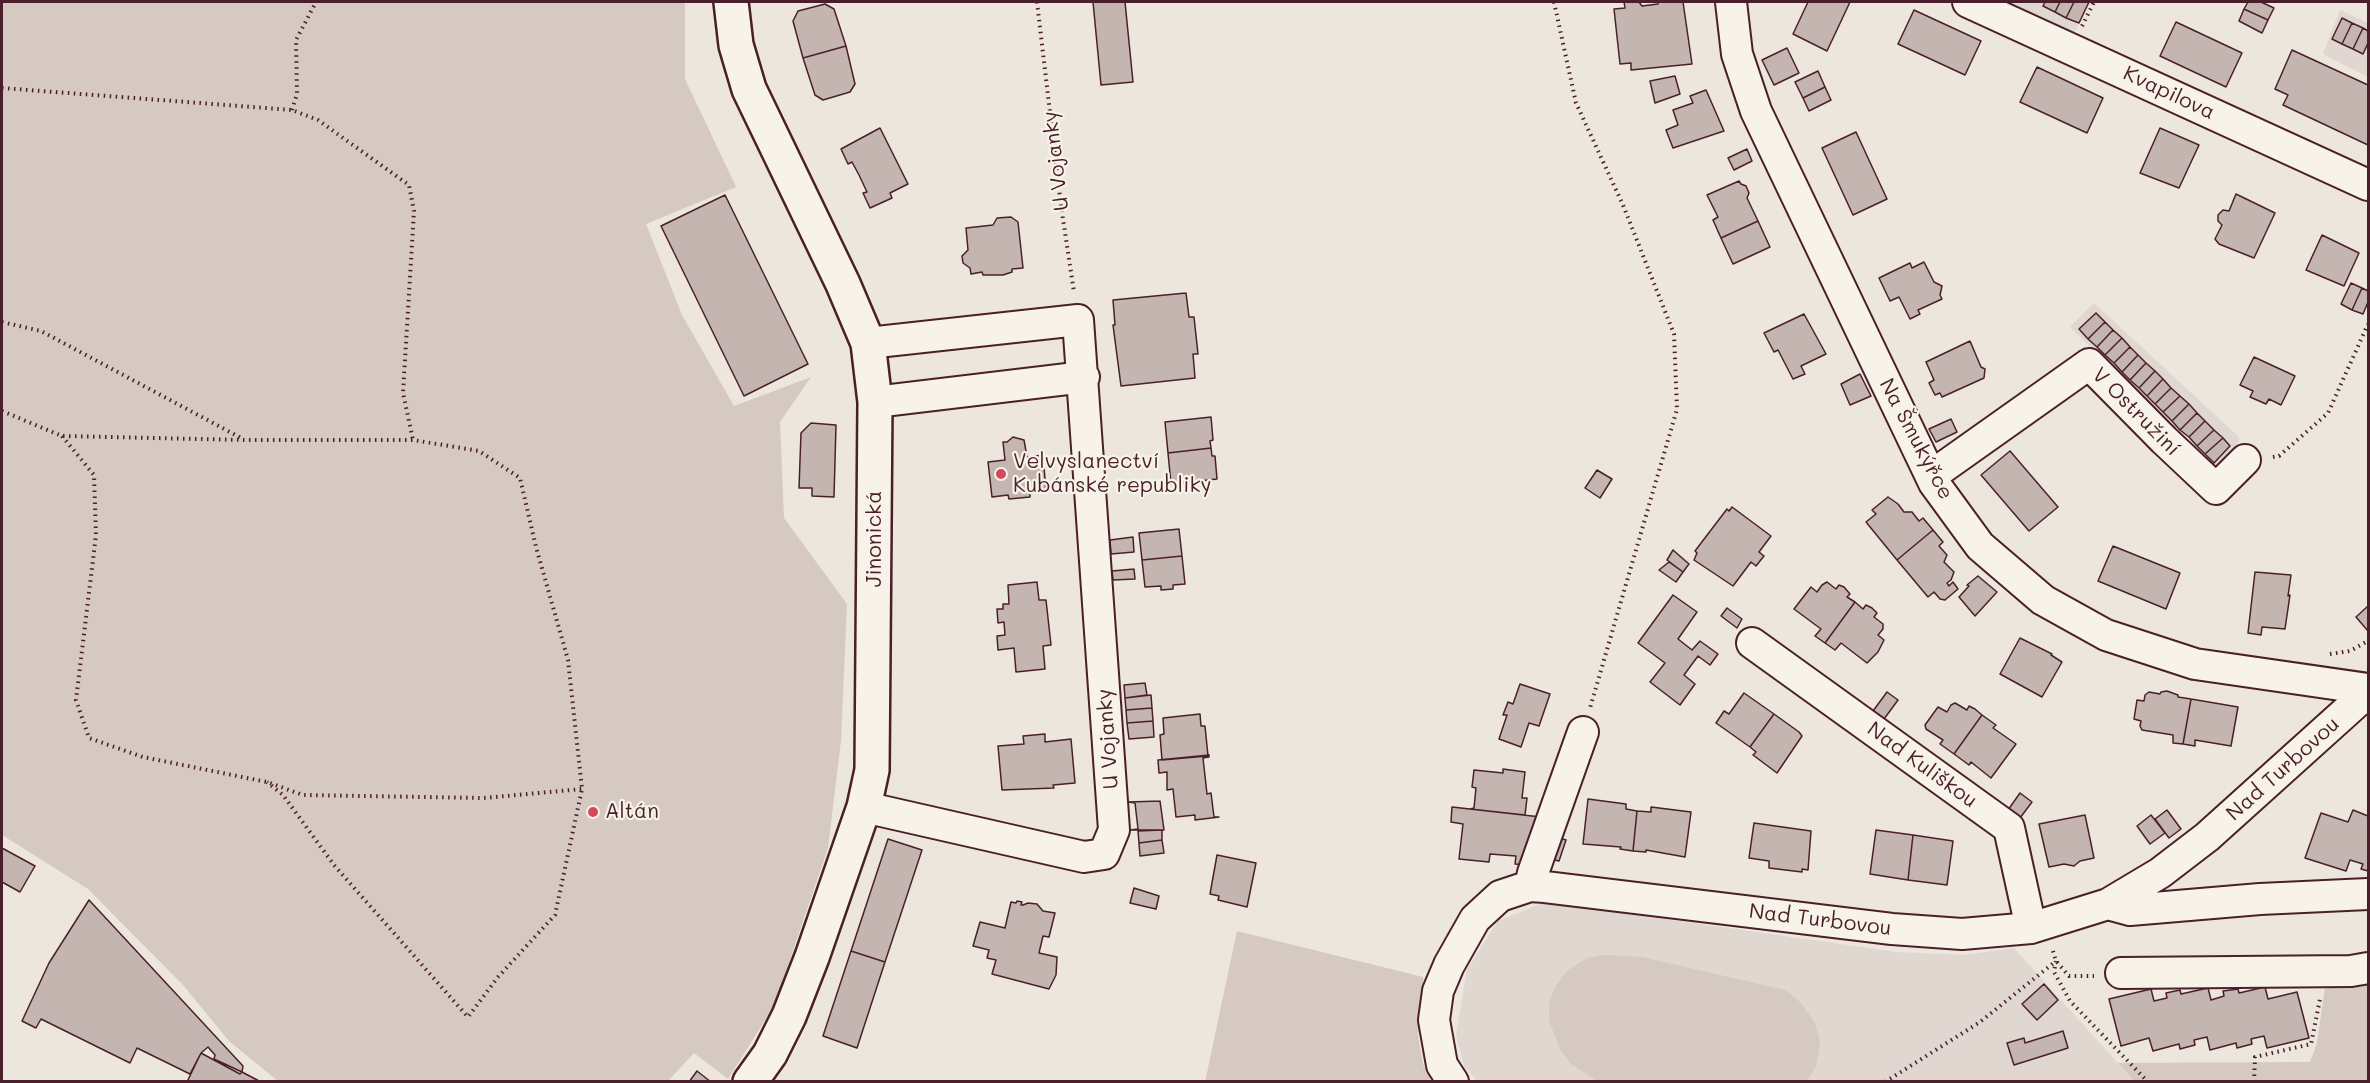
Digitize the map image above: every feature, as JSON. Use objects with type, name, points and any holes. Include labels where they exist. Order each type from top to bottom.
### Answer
[{"type":"street","name":"Jinonická","points":[[731,2],[736,45],[749,89],[843,284],[868,343],[875,402],[872,770],[864,807],[789,1016],[770,1054],[750,1082]]},
{"type":"street","name":"Na Šmukýřce","points":[[1731,2],[1737,54],[1756,111],[1931,476],[1980,546],[2043,600],[2106,635],[2195,664],[2368,691]]},
{"type":"street","name":"Kvapilova","points":[[1968,2],[2368,185]]},
{"type":"street","points":[[868,343],[1078,321]]},
{"type":"street","name":"U Vojanky","points":[[864,807],[1084,857],[1104,854],[1114,830],[1084,377],[1078,321]]},
{"type":"street","name":"V Ostružiní","points":[[1931,476],[2089,364],[2216,489],[2245,460]]},
{"type":"street","points":[[875,402],[1084,377]]},
{"type":"street","name":"Nad Kuliškou","points":[[1752,643],[2009,828],[2031,928]]},
{"type":"street","name":"Nad Turbovou","points":[[1530,886],[1892,929],[1962,934],[2031,928],[2108,904],[2160,873],[2207,837],[2368,691]]},
{"type":"street","points":[[1453,1082],[1442,1065],[1434,1020],[1438,991],[1449,965],[1475,919],[1500,896],[1530,886],[1583,732]]},
{"type":"street","name":"Nad Turbovou","points":[[2108,904],[2130,910],[2260,898],[2368,894]]},
{"type":"street","points":[[2111,974],[2368,969]]},
{"type":"path","points":[[292,110],[297,94],[296,40],[316,2]]},
{"type":"path","name":"U Vojanky","points":[[1037,2],[1061,206],[1078,321]]},
{"type":"path","points":[[1554,2],[1576,103],[1623,205],[1674,334],[1677,409],[1583,732]]},
{"type":"path","points":[[2084,24],[2094,2]]},
{"type":"path","points":[[2,88],[292,110],[318,120],[409,185],[414,211],[403,393],[412,440]]},
{"type":"path","points":[[2,322],[41,331],[245,440]]},
{"type":"path","points":[[2245,460],[2279,456],[2328,413],[2368,324]]},
{"type":"path","points":[[2,411],[62,436],[245,440],[412,440],[479,451],[520,478],[536,547],[568,660],[582,789],[555,915],[498,977],[468,1017],[334,865],[283,795],[267,783]]},
{"type":"path","points":[[62,436],[94,475],[96,535],[76,700],[90,738],[143,757],[267,783],[303,795],[484,798],[582,789]]},
{"type":"path","points":[[2056,961],[2069,976],[2111,974]]},
{"type":"path","points":[[1885,1082],[1980,1023],[2056,961]]},
{"type":"path","points":[[2056,961],[2054,972],[2070,1001],[2148,1082]]},
{"type":"path","points":[[2254,1082],[2255,1057],[2312,1044],[2322,988],[2331,970]]},
{"type":"shaded area","points":[[2,2],[685,2],[685,79],[736,187],[646,224],[682,315],[734,406],[811,377],[780,422],[784,518],[847,604],[841,740],[828,848],[774,1006],[728,1079],[694,1053],[668,1081],[278,1081],[229,1041],[183,985],[88,889],[2,835]]},
{"type":"shaded area","points":[[2013,2],[2089,2],[2072,38],[2010,9]]},
{"type":"shaded area","points":[[2340,10],[2368,23],[2368,77],[2323,54]]},
{"type":"shaded area","points":[[2094,303],[2240,438],[2236,446],[2214,469],[2070,327]]},
{"type":"shaded area","points":[[1545,902],[1897,952],[1965,955],[2014,948],[2134,1081],[1477,1081],[1464,1066],[1456,1035],[1467,969],[1498,921]]},
{"type":"shaded area","points":[[1237,931],[1423,977],[1424,993],[1418,1036],[1423,1064],[1431,1081],[1205,1082]]},
{"type":"shaded area","points":[[1605,955],[1642,957],[1785,990],[1800,1002],[1815,1023],[1820,1043],[1816,1066],[1807,1081],[1597,1081],[1571,1064],[1561,1051],[1549,1021],[1549,1004],[1555,987],[1568,970],[1587,958]]},
{"type":"shaded area","points":[[2333,982],[2363,985],[2368,983],[2368,1081],[2134,1081],[2118,1063],[2310,1062],[2317,1043],[2325,988]]},
{"type":"building","points":[[1093,2],[1125,2],[1133,82],[1101,85]]},
{"type":"building","points":[[1624,2],[1639,2],[1642,6],[1658,4],[1658,2],[1683,2],[1692,64],[1631,70],[1631,63],[1620,64],[1614,9],[1625,8]]},
{"type":"building","points":[[1808,2],[1850,2],[1827,51],[1793,34]]},
{"type":"building","points":[[2045,2],[2060,2],[2055,12],[2043,6]]},
{"type":"building","points":[[2060,2],[2074,2],[2066,18],[2055,12]]},
{"type":"building","points":[[2074,2],[2089,2],[2079,23],[2066,18]]},
{"type":"building","points":[[2248,2],[2261,2],[2274,8],[2268,20],[2244,9]]},
{"type":"building","points":[[825,4],[834,9],[846,46],[803,58],[793,21],[798,11]]},
{"type":"building","points":[[2244,9],[2268,20],[2262,33],[2239,21]]},
{"type":"building","points":[[1914,10],[1981,41],[1965,75],[1898,44]]},
{"type":"building","points":[[2342,18],[2352,23],[2342,44],[2332,39]]},
{"type":"building","points":[[2176,22],[2242,53],[2226,87],[2160,56]]},
{"type":"building","points":[[2352,23],[2363,28],[2353,49],[2342,44]]},
{"type":"building","points":[[2363,28],[2368,31],[2368,43],[2363,54],[2353,49]]},
{"type":"building","points":[[846,46],[855,84],[850,92],[823,100],[815,95],[803,58]]},
{"type":"building","points":[[1787,48],[1799,73],[1774,85],[1762,60]]},
{"type":"building","points":[[2292,50],[2368,85],[2368,145],[2283,105],[2288,95],[2275,89]]},
{"type":"building","points":[[2037,67],[2103,98],[2087,133],[2020,102]]},
{"type":"building","points":[[1818,71],[1825,87],[1803,98],[1795,82]]},
{"type":"building","points":[[1675,76],[1680,94],[1655,103],[1650,81]]},
{"type":"building","points":[[1825,87],[1831,100],[1809,111],[1803,98]]},
{"type":"building","points":[[1706,90],[1724,131],[1673,148],[1666,130],[1678,125],[1673,110],[1693,103],[1690,96]]},
{"type":"building","points":[[880,128],[908,184],[890,193],[892,198],[870,208],[863,193],[867,192],[859,175],[852,162],[848,164],[841,149]]},
{"type":"building","points":[[2160,128],[2199,145],[2179,188],[2140,173]]},
{"type":"building","points":[[1856,132],[1887,199],[1853,215],[1822,148]]},
{"type":"building","points":[[1747,149],[1752,161],[1734,170],[1728,158]]},
{"type":"building","points":[[1739,181],[1746,186],[1749,193],[1747,198],[1758,221],[1721,238],[1713,220],[1718,217],[1707,195]]},
{"type":"building","points":[[2236,194],[2275,213],[2254,258],[2219,244],[2215,239],[2222,225],[2218,221],[2218,215],[2223,210],[2229,211]]},
{"type":"building","points":[[725,195],[808,364],[744,396],[661,226]]},
{"type":"building","points":[[1011,217],[1018,222],[1023,268],[1012,269],[1012,272],[1003,275],[983,275],[982,272],[971,274],[970,268],[963,263],[962,256],[968,250],[966,228],[993,225],[997,218]]},
{"type":"building","points":[[1758,221],[1770,247],[1733,264],[1721,238]]},
{"type":"building","points":[[2322,235],[2359,253],[2344,286],[2306,270]]},
{"type":"building","points":[[1924,262],[1934,282],[1942,286],[1940,295],[1942,299],[1918,310],[1920,314],[1910,319],[1899,297],[1890,301],[1879,278],[1910,263],[1912,268]]},
{"type":"building","points":[[2351,283],[2362,288],[2352,310],[2341,304]]},
{"type":"building","points":[[2362,288],[2368,291],[2368,302],[2363,314],[2352,310]]},
{"type":"building","points":[[1186,293],[1189,317],[1194,317],[1198,354],[1193,354],[1195,378],[1121,386],[1113,325],[1115,325],[1113,300]]},
{"type":"building","points":[[2096,313],[2105,322],[2088,339],[2079,329]]},
{"type":"building","points":[[1804,314],[1826,354],[1801,366],[1805,374],[1793,379],[1778,350],[1774,352],[1764,333]]},
{"type":"building","points":[[2105,322],[2113,330],[2097,347],[2088,339]]},
{"type":"building","points":[[2113,330],[2122,338],[2105,355],[2097,347]]},
{"type":"building","points":[[2122,338],[2130,347],[2114,363],[2105,355]]},
{"type":"building","points":[[1970,341],[1981,367],[1985,369],[1984,378],[1942,397],[1940,393],[1935,395],[1929,383],[1934,380],[1926,362]]},
{"type":"building","points":[[2130,347],[2138,355],[2122,372],[2114,363]]},
{"type":"building","points":[[2138,355],[2146,363],[2130,380],[2122,372]]},
{"type":"building","points":[[2254,357],[2295,376],[2281,405],[2269,399],[2266,404],[2250,397],[2253,391],[2240,385]]},
{"type":"building","points":[[2146,363],[2155,371],[2139,388],[2130,380]]},
{"type":"building","points":[[2155,371],[2163,379],[2147,396],[2139,388]]},
{"type":"building","points":[[1860,374],[1871,396],[1850,405],[1841,384]]},
{"type":"building","points":[[2163,379],[2171,388],[2155,404],[2147,396]]},
{"type":"building","points":[[2171,388],[2180,396],[2163,412],[2155,404]]},
{"type":"building","points":[[2180,396],[2189,404],[2172,421],[2163,412]]},
{"type":"building","points":[[2189,404],[2197,413],[2180,430],[2172,421]]},
{"type":"building","points":[[2197,413],[2205,421],[2189,437],[2180,430]]},
{"type":"building","points":[[1211,417],[1213,440],[1210,441],[1211,448],[1168,453],[1165,422]]},
{"type":"building","points":[[1951,419],[1957,432],[1936,442],[1929,429]]},
{"type":"building","points":[[2205,421],[2214,430],[2197,446],[2189,437]]},
{"type":"building","points":[[811,423],[836,425],[834,497],[812,496],[812,488],[799,488],[801,433]]},
{"type":"building","points":[[2214,430],[2223,438],[2205,454],[2197,446]]},
{"type":"building","points":[[1013,437],[1024,440],[1027,457],[1043,455],[1046,491],[1030,493],[1030,497],[1009,499],[1008,495],[992,497],[988,462],[1005,460],[1003,442]]},
{"type":"building","points":[[2223,438],[2230,446],[2214,463],[2205,454]]},
{"type":"building","points":[[1211,448],[1212,456],[1215,456],[1217,479],[1171,484],[1168,453]]},
{"type":"building","points":[[2010,451],[2058,507],[2029,531],[1981,475]]},
{"type":"building","points":[[1597,470],[1612,479],[1600,498],[1585,488]]},
{"type":"building","points":[[1888,497],[1904,512],[1912,512],[1919,521],[1923,518],[1933,530],[1897,560],[1866,522],[1876,514],[1872,510]]},
{"type":"building","points":[[1732,507],[1771,536],[1759,552],[1764,556],[1756,566],[1751,562],[1733,586],[1694,560],[1697,553],[1695,551],[1727,509],[1729,511]]},
{"type":"building","points":[[1179,529],[1182,556],[1142,560],[1139,533]]},
{"type":"building","points":[[1933,530],[1943,542],[1939,546],[1947,555],[1944,562],[1954,572],[1947,583],[1949,586],[1953,582],[1958,589],[1945,600],[1940,599],[1934,592],[1928,597],[1897,560]]},
{"type":"building","points":[[1133,537],[1134,552],[1111,554],[1110,540]]},
{"type":"building","points":[[2113,546],[2180,573],[2166,609],[2098,581]]},
{"type":"building","points":[[1673,550],[1689,564],[1683,572],[1667,560]]},
{"type":"building","points":[[1182,556],[1185,584],[1173,585],[1173,589],[1161,590],[1161,586],[1145,587],[1142,560]]},
{"type":"building","points":[[1669,562],[1683,572],[1676,582],[1659,570]]},
{"type":"building","points":[[1134,569],[1135,579],[1113,580],[1112,571]]},
{"type":"building","points":[[2255,572],[2291,575],[2285,629],[2262,627],[2261,635],[2248,633]]},
{"type":"building","points":[[1978,576],[1997,592],[1975,616],[1959,597],[1969,586],[1967,585]]},
{"type":"building","points":[[1037,582],[1039,600],[1046,600],[1051,645],[1043,646],[1045,669],[1016,672],[1014,648],[998,650],[997,636],[1005,635],[1004,622],[998,623],[997,609],[1003,609],[1003,604],[1009,604],[1008,585]]},
{"type":"building","points":[[1827,582],[1836,589],[1839,585],[1844,587],[1850,594],[1847,597],[1855,602],[1825,643],[1815,636],[1821,629],[1794,609],[1811,587],[1817,592]]},
{"type":"building","points":[[1673,595],[1697,612],[1678,639],[1692,650],[1700,641],[1718,654],[1710,665],[1698,656],[1684,675],[1695,684],[1680,705],[1650,682],[1665,663],[1638,643]]},
{"type":"building","points":[[1855,602],[1863,609],[1866,605],[1872,608],[1877,613],[1874,617],[1883,624],[1883,629],[1878,635],[1884,640],[1878,652],[1867,663],[1841,643],[1835,650],[1825,643]]},
{"type":"building","points":[[2368,606],[2368,631],[2356,617]]},
{"type":"building","points":[[1727,608],[1742,619],[1737,628],[1721,616]]},
{"type":"building","points":[[2020,638],[2052,654],[2062,662],[2042,697],[2000,674]]},
{"type":"building","points":[[1145,683],[1147,695],[1125,698],[1124,685]]},
{"type":"building","points":[[1520,684],[1550,694],[1539,726],[1529,723],[1521,747],[1499,739],[1507,715],[1503,715],[1508,702],[1513,704]]},
{"type":"building","points":[[2167,691],[2178,697],[2191,699],[2183,744],[2173,743],[2173,735],[2142,730],[2141,721],[2134,719],[2137,700],[2144,701],[2145,695],[2149,692],[2160,694]]},
{"type":"building","points":[[1887,692],[1898,700],[1884,719],[1873,711]]},
{"type":"building","points":[[1744,693],[1774,714],[1750,747],[1716,723],[1724,711],[1729,714]]},
{"type":"building","points":[[1151,695],[1152,708],[1126,710],[1125,698]]},
{"type":"building","points":[[2191,699],[2238,707],[2231,746],[2195,740],[2195,746],[2183,744]]},
{"type":"building","points":[[1955,703],[1967,710],[1969,706],[1982,715],[1954,754],[1940,744],[1943,740],[1926,729],[1925,725],[1938,707],[1947,712]]},
{"type":"building","points":[[1152,708],[1153,721],[1127,723],[1126,710]]},
{"type":"building","points":[[1200,714],[1201,726],[1205,726],[1208,756],[1162,760],[1160,735],[1164,734],[1163,718]]},
{"type":"building","points":[[1774,714],[1802,736],[1777,773],[1753,755],[1756,752],[1750,747]]},
{"type":"building","points":[[1982,715],[1996,725],[1993,728],[2016,744],[1991,778],[1971,762],[1969,765],[1954,754]]},
{"type":"building","points":[[1153,721],[1154,737],[1129,739],[1127,723]]},
{"type":"building","points":[[1045,734],[1045,742],[1071,739],[1075,783],[1053,785],[1054,788],[1002,790],[998,746],[1024,744],[1023,736]]},
{"type":"building","points":[[1209,755],[1203,758],[1207,794],[1211,793],[1214,817],[1219,817],[1195,820],[1195,815],[1176,817],[1173,789],[1167,790],[1167,772],[1159,773],[1158,760]]},
{"type":"building","points":[[1503,769],[1525,772],[1522,798],[1527,798],[1525,815],[1470,809],[1474,808],[1476,788],[1472,787],[1474,770],[1503,773]]},
{"type":"building","points":[[2020,793],[2032,802],[2020,818],[2008,810]]},
{"type":"building","points":[[1588,799],[1626,804],[1626,809],[1637,811],[1633,851],[1620,849],[1621,847],[1583,844]]},
{"type":"building","points":[[1160,801],[1164,830],[1130,830],[1138,829],[1135,803],[1128,802]]},
{"type":"building","points":[[1452,807],[1541,817],[1529,865],[1515,864],[1516,856],[1490,854],[1489,862],[1459,859],[1463,824],[1451,822]]},
{"type":"building","points":[[1651,807],[1691,812],[1685,857],[1646,850],[1646,852],[1633,851],[1637,811],[1651,812]]},
{"type":"building","points":[[2167,810],[2181,829],[2169,838],[2155,819]]},
{"type":"building","points":[[2353,810],[2368,816],[2368,871],[2361,869],[2363,864],[2350,860],[2346,871],[2305,858],[2321,813],[2348,822]]},
{"type":"building","points":[[2085,815],[2094,858],[2080,861],[2074,866],[2064,864],[2049,867],[2039,824]]},
{"type":"building","points":[[2151,815],[2165,833],[2150,844],[2137,826]]},
{"type":"building","points":[[1754,823],[1811,831],[1808,870],[1802,869],[1802,872],[1769,868],[1769,861],[1749,858]]},
{"type":"building","points":[[1162,830],[1162,840],[1139,843],[1138,831]]},
{"type":"building","points":[[1876,830],[1913,835],[1908,880],[1870,874]]},
{"type":"building","points":[[1913,835],[1953,841],[1947,885],[1908,880]]},
{"type":"building","points":[[1553,836],[1566,840],[1559,861],[1546,858]]},
{"type":"building","points":[[888,839],[922,850],[885,962],[851,951]]},
{"type":"building","points":[[1162,840],[1164,853],[1140,856],[1139,843]]},
{"type":"building","points":[[2,848],[35,866],[20,892],[2,882]]},
{"type":"building","points":[[1217,855],[1256,863],[1247,907],[1218,900],[1219,896],[1210,894]]},
{"type":"building","points":[[1134,888],[1159,896],[1156,909],[1130,903]]},
{"type":"building","points":[[89,900],[243,1066],[242,1072],[214,1059],[215,1055],[208,1047],[201,1053],[190,1074],[137,1048],[130,1063],[41,1019],[36,1028],[22,1021],[49,963]]},
{"type":"building","points":[[1017,901],[1022,902],[1021,905],[1037,904],[1043,911],[1055,913],[1049,937],[1043,936],[1039,953],[1057,957],[1056,975],[1049,989],[992,974],[996,960],[987,958],[989,950],[973,946],[980,922],[1005,928],[1011,902],[1016,903]]},
{"type":"building","points":[[851,951],[885,962],[857,1048],[823,1036]]},
{"type":"building","points":[[2044,984],[2058,1000],[2037,1020],[2022,1004]]},
{"type":"building","points":[[2265,987],[2268,999],[2297,992],[2309,1038],[2267,1048],[2264,1036],[2251,1039],[2252,1044],[2237,1048],[2236,1043],[2210,1050],[2207,1037],[2194,1040],[2195,1045],[2180,1049],[2179,1044],[2153,1051],[2149,1038],[2121,1046],[2109,999],[2151,989],[2154,1001],[2167,998],[2166,993],[2180,990],[2181,994],[2208,988],[2211,1000],[2224,996],[2223,991],[2238,989],[2239,993]]},
{"type":"building","points":[[2063,1031],[2068,1048],[2014,1065],[2007,1043],[2024,1038],[2025,1043]]},
{"type":"building","points":[[201,1053],[240,1074],[242,1072],[261,1082],[187,1082]]},
{"type":"building","points":[[697,1071],[711,1082],[689,1082]]},
{"type":"place","name":"Velvyslanectví Kubánské republiky","points":[[1001,474]]},
{"type":"place","name":"Altán","points":[[593,812]]}]
